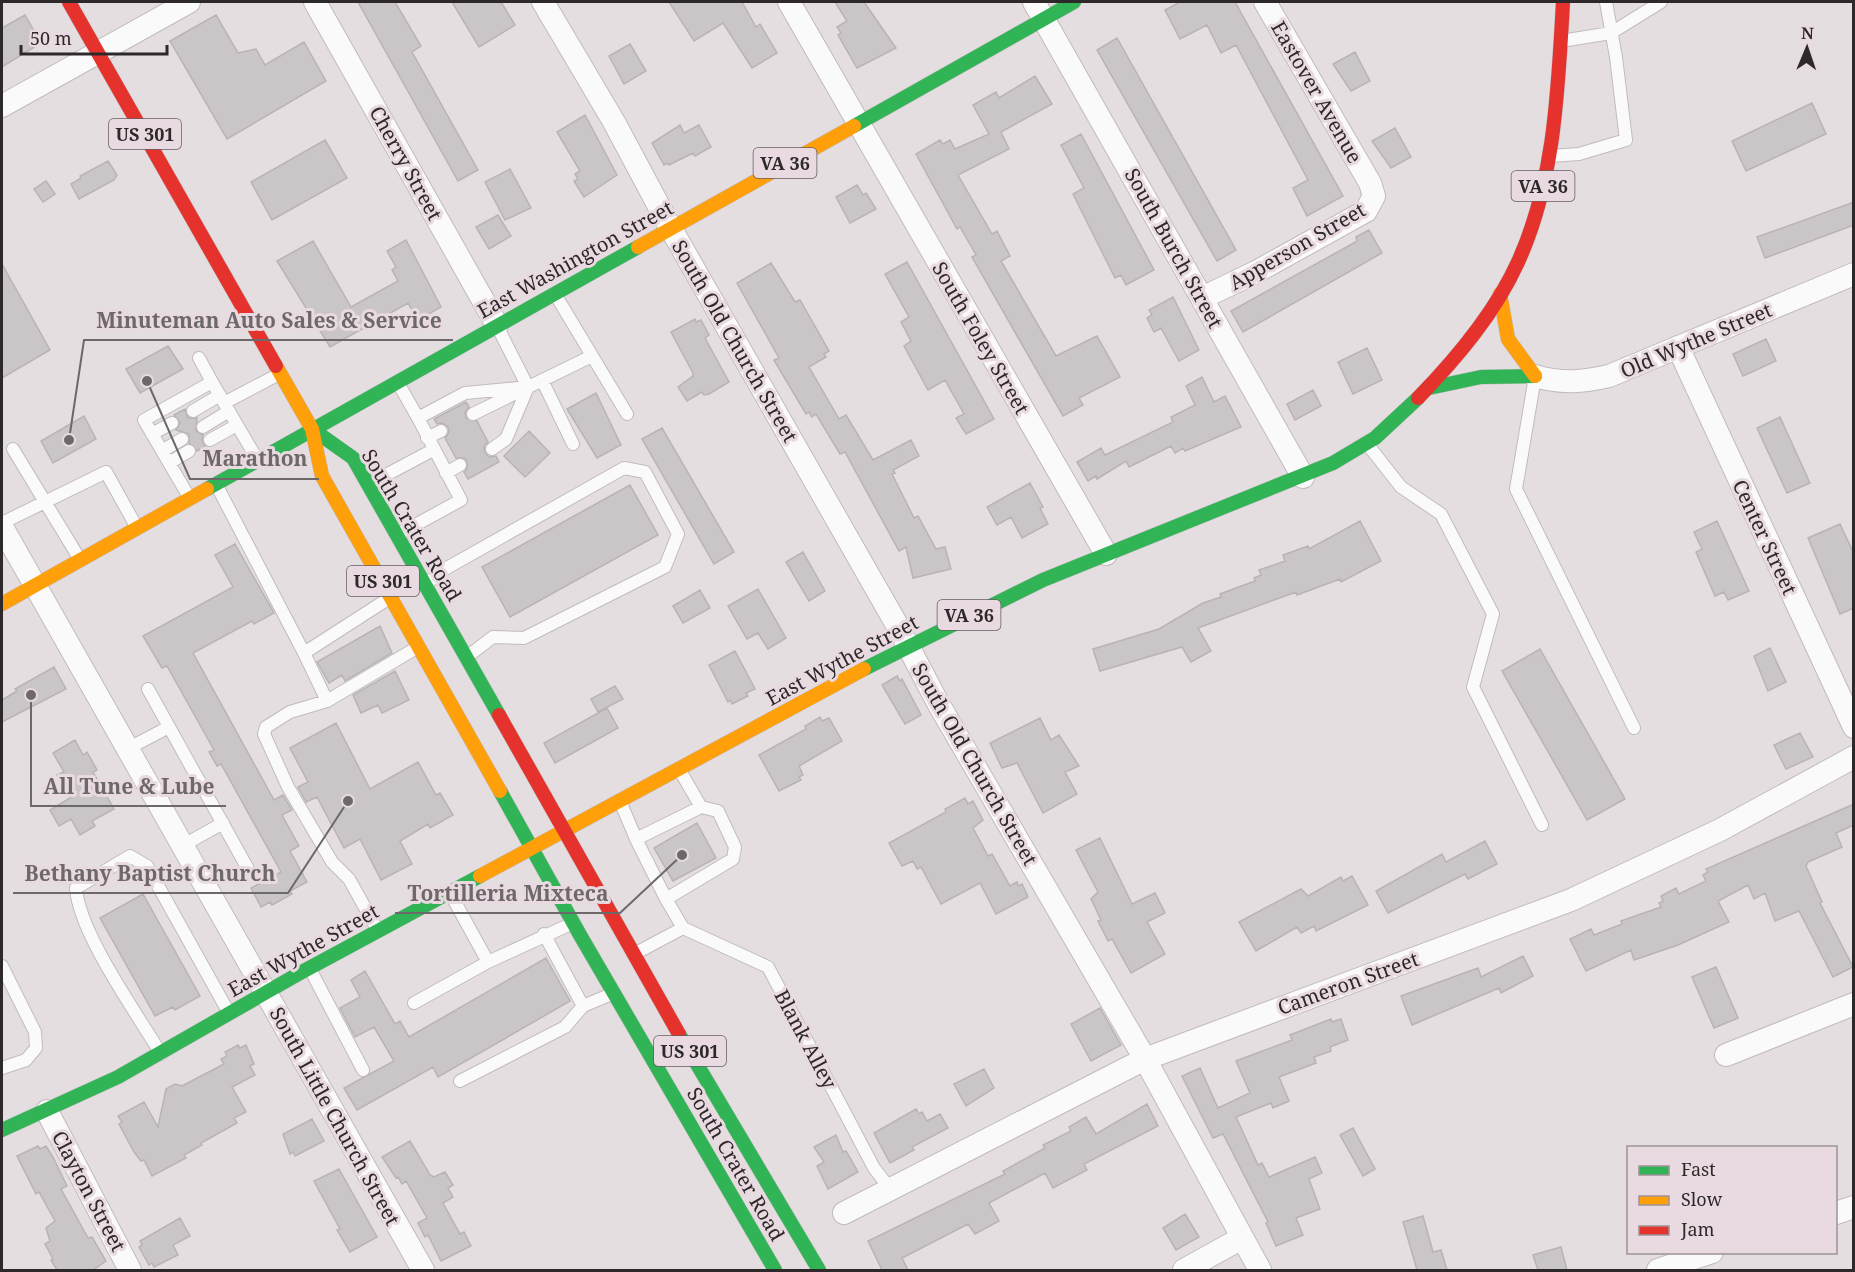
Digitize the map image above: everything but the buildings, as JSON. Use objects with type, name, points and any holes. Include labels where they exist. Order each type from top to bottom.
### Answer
[{"type":"main road","name":"US 301","points":[[69,2],[312,429]]},
{"type":"main road","name":"East Washington Street","points":[[2,604],[857,123],[1039,10],[1074,2]]},
{"type":"main road","name":"East Wythe Street","points":[[2,1130],[47,1111],[161,1055],[229,1013],[378,930],[908,646],[993,603],[1106,554],[1303,477],[1367,444],[1390,426],[1429,388],[1460,351],[1500,294],[1517,264],[1528,235],[1548,156],[1563,2]]},
{"type":"main road","points":[[1500,294],[1504,329],[1510,344],[1535,376]]},
{"type":"main road","points":[[1429,388],[1474,376],[1500,373],[1535,376]]},
{"type":"main road","name":"South Crater Road","points":[[312,429],[353,458],[635,953],[819,1270]]},
{"type":"main road","name":"South Crater Road","points":[[312,429],[321,476],[392,596],[418,647],[573,922],[775,1270]]},
{"type":"street","points":[[2,106],[189,2]]},
{"type":"street","name":"Cherry Street","points":[[315,2],[497,325]]},
{"type":"street","name":"South Old Church Street","points":[[543,2],[614,122],[670,227],[908,646],[938,703],[1145,1059],[1260,1270]]},
{"type":"street","name":"South Foley Street","points":[[789,2],[1106,554]]},
{"type":"street","name":"Eastover Avenue","points":[[1265,2],[1370,183]]},
{"type":"street","name":"South Burch Street","points":[[1039,10],[1303,477]]},
{"type":"street","name":"Apperson Street","points":[[1202,298],[1256,272],[1366,211],[1374,196],[1370,183]]},
{"type":"street","name":"Old Wythe Street","points":[[1535,376],[1551,381],[1580,383],[1609,376],[1854,274]]},
{"type":"street","name":"Center Street","points":[[1678,347],[1854,728]]},
{"type":"street","name":"South Little Church Street","points":[[2,525],[423,1270]]},
{"type":"street","name":"Cameron Street","points":[[844,1213],[1080,1090],[1145,1059],[1571,900],[1720,830],[1854,757]]},
{"type":"street","points":[[1726,1055],[1854,1004]]},
{"type":"street","name":"Clayton Street","points":[[47,1111],[130,1270]]},
{"type":"street","points":[[1837,1212],[1854,1207]]},
{"type":"street","points":[[1184,1270],[1242,1238]]},
{"type":"street","points":[[1658,1270],[1706,1254]]},
{"type":"lane","points":[[1548,156],[1579,154],[1626,140],[1606,2]]},
{"type":"lane","points":[[1560,42],[1611,33],[1661,2]]},
{"type":"lane","points":[[554,293],[627,414]]},
{"type":"lane","points":[[492,449],[506,439],[528,387],[497,325]]},
{"type":"lane","points":[[473,414],[592,356]]},
{"type":"lane","points":[[199,358],[257,460]]},
{"type":"lane","points":[[193,411],[224,403],[280,373]]},
{"type":"lane","points":[[1535,376],[1516,489],[1634,728]]},
{"type":"lane","points":[[542,380],[573,444]]},
{"type":"lane","points":[[396,536],[461,500],[397,381]]},
{"type":"lane","points":[[189,498],[144,420],[212,382]]},
{"type":"lane","points":[[418,418],[465,393],[528,387]]},
{"type":"lane","points":[[203,427],[224,403]]},
{"type":"lane","points":[[152,434],[172,423]]},
{"type":"lane","points":[[210,440],[237,425]]},
{"type":"lane","points":[[368,485],[430,444],[441,431]]},
{"type":"lane","points":[[162,451],[182,439]]},
{"type":"lane","points":[[1367,444],[1401,487],[1441,514],[1493,614],[1473,687],[1542,825]]},
{"type":"lane","points":[[13,449],[80,559]]},
{"type":"lane","points":[[169,463],[189,452]]},
{"type":"lane","points":[[446,473],[460,465]]},
{"type":"lane","points":[[425,585],[445,569],[624,468],[645,472],[678,534],[664,567],[524,638],[493,637],[467,657]]},
{"type":"lane","points":[[2,525],[106,472],[137,527]]},
{"type":"lane","points":[[216,483],[327,701]]},
{"type":"lane","points":[[304,653],[392,596]]},
{"type":"lane","points":[[378,930],[349,879],[332,862],[288,787],[264,734],[266,727],[290,712],[327,701],[418,647]]},
{"type":"lane","points":[[148,689],[248,869]]},
{"type":"lane","points":[[127,749],[169,727]]},
{"type":"lane","points":[[679,769],[701,807]]},
{"type":"lane","points":[[620,800],[636,839],[683,928],[635,953]]},
{"type":"lane","points":[[636,839],[701,807],[718,811],[735,847],[733,859],[666,899]]},
{"type":"lane","points":[[182,846],[223,823]]},
{"type":"lane","points":[[161,1055],[88,932],[77,905],[76,888],[130,856],[147,866],[229,1013]]},
{"type":"lane","points":[[450,892],[488,962]]},
{"type":"lane","points":[[414,1003],[488,962],[573,922]]},
{"type":"lane","name":"Blank Alley","points":[[683,928],[768,967],[874,1168],[891,1190]]},
{"type":"lane","points":[[544,934],[583,1006]]},
{"type":"lane","points":[[2,966],[35,1032],[36,1048],[26,1060],[2,1068]]},
{"type":"lane","points":[[309,968],[363,1070]]},
{"type":"lane","points":[[460,1081],[566,1027],[583,1006],[614,993]]},
{"type":"traffic: fast","points":[[854,126],[1074,2]]},
{"type":"traffic: fast","points":[[207,489],[638,247]]},
{"type":"traffic: fast","points":[[1429,388],[1481,377],[1535,376]]},
{"type":"traffic: fast","points":[[864,669],[1043,580],[1333,463],[1375,438],[1418,398]]},
{"type":"traffic: fast","points":[[312,429],[353,458],[499,715]]},
{"type":"traffic: fast","points":[[500,791],[580,935],[775,1270]]},
{"type":"traffic: fast","points":[[2,1130],[118,1077],[300,973],[480,876]]},
{"type":"traffic: fast","points":[[679,1034],[819,1270]]},
{"type":"traffic: slow","points":[[638,247],[854,126]]},
{"type":"traffic: slow","points":[[1500,294],[1508,339],[1535,376]]},
{"type":"traffic: slow","points":[[276,366],[312,429],[322,476],[500,791]]},
{"type":"traffic: slow","points":[[2,604],[207,489]]},
{"type":"traffic: slow","points":[[480,876],[864,669]]},
{"type":"traffic: jam","points":[[69,2],[276,366]]},
{"type":"traffic: jam","points":[[1418,398],[1461,351],[1487,317],[1509,281],[1530,231],[1540,199],[1552,134],[1563,2]]},
{"type":"traffic: jam","points":[[499,715],[679,1034]]},
{"type":"place","name":"Marathon","points":[[147,381]]},
{"type":"place","name":"Minuteman Auto Sales & Service","points":[[69,440]]},
{"type":"place","name":"All Tune & Lube","points":[[31,695]]},
{"type":"place","name":"Bethany Baptist Church","points":[[348,801]]},
{"type":"place","name":"Tortilleria Mixteca","points":[[682,855]]}]
